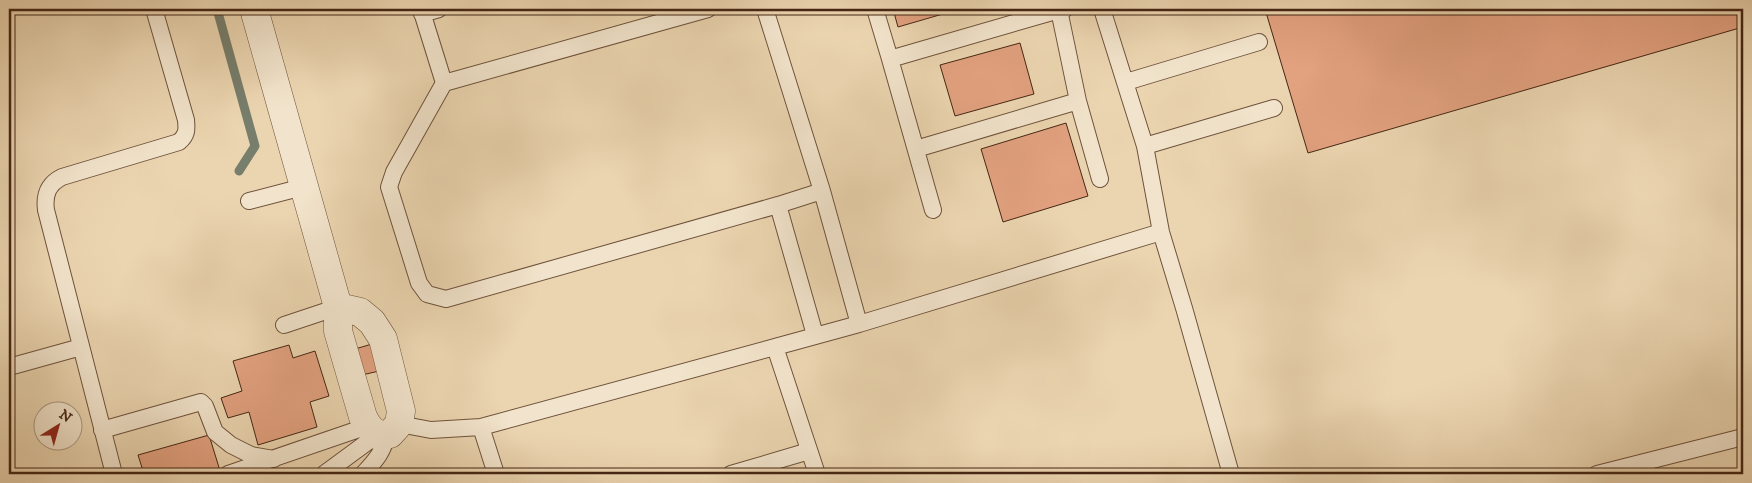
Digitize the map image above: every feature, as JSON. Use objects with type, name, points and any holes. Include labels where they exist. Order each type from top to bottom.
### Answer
[{"type":"street","points":[[254,9],[338,307],[338,331],[363,417],[382,430],[401,411],[383,339],[372,322],[360,312],[338,307]]},
{"type":"lane","points":[[114,474],[80,347],[46,210],[45,198],[56,180],[62,177],[178,142],[184,137],[187,129],[186,120],[154,9]]},
{"type":"lane","points":[[439,9],[421,11],[444,83]]},
{"type":"lane","points":[[708,9],[444,83],[394,172],[389,188],[419,283],[427,294],[446,299],[822,191]]},
{"type":"lane","points":[[766,9],[822,191],[859,324]]},
{"type":"lane","points":[[875,9],[932,210]]},
{"type":"lane","points":[[1102,9],[1145,146],[1161,232],[1231,474]]},
{"type":"lane","points":[[890,59],[1062,10],[1078,100],[1100,179]]},
{"type":"lane","points":[[1126,82],[1259,42]]},
{"type":"lane","points":[[916,149],[1078,100]]},
{"type":"lane","points":[[1145,146],[1274,108]]},
{"type":"lane","points":[[249,201],[303,187]]},
{"type":"lane","points":[[778,205],[815,335]]},
{"type":"lane","points":[[228,474],[274,459],[382,430],[481,427],[859,324],[1161,232]]},
{"type":"lane","points":[[284,325],[338,307]]},
{"type":"lane","points":[[9,366],[80,347]]},
{"type":"lane","points":[[775,347],[817,474]]},
{"type":"lane","points":[[102,430],[201,402],[205,406],[214,432],[231,445],[251,455],[274,459]]},
{"type":"lane","points":[[481,427],[496,474]]},
{"type":"lane","points":[[324,474],[382,430]]},
{"type":"lane","points":[[363,474],[378,457],[384,446],[382,430]]},
{"type":"lane","points":[[1597,474],[1743,437]]},
{"type":"lane","points":[[731,474],[809,451]]},
{"type":"building","points":[[893,9],[960,9],[898,27]]},
{"type":"building","points":[[1265,9],[1743,9],[1743,27],[1308,153]]},
{"type":"building","points":[[1020,43],[1034,94],[955,116],[940,65]]},
{"type":"building","points":[[1066,123],[1088,196],[1003,222],[981,149]]},
{"type":"building","points":[[372,344],[379,371],[362,375],[355,349]]},
{"type":"building","points":[[289,345],[293,358],[315,351],[329,396],[310,402],[317,427],[258,445],[249,412],[228,418],[221,398],[242,391],[233,361]]},
{"type":"building","points":[[209,435],[221,474],[144,474],[138,455]]},
{"type":"waterway","points":[[217,9],[255,146],[239,171]]}]
